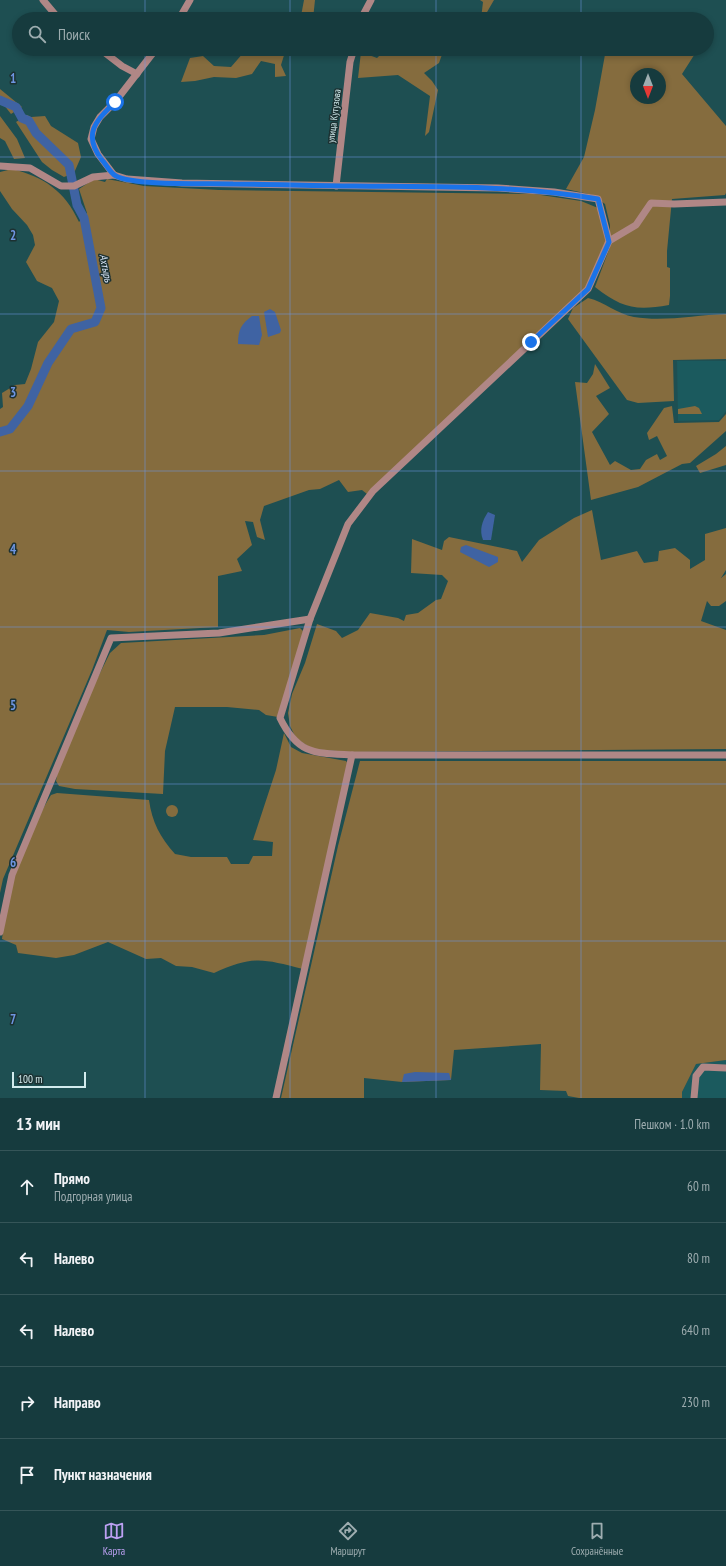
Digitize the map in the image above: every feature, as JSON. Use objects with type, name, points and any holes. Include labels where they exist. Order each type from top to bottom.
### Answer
[{"type":"street","points":[[43,0],[53,12]]},
{"type":"street","points":[[183,12],[190,0]]},
{"type":"street","points":[[365,12],[371,0]]},
{"type":"street","points":[[109,56],[122,66],[138,74]]},
{"type":"street","points":[[114,175],[98,154],[91,139],[94,127],[100,117],[115,102],[151,56]]},
{"type":"street","name":"улица Кутузова","points":[[336,186],[352,56]]},
{"type":"street","points":[[0,166],[30,168],[61,186],[74,186],[93,177],[114,175],[127,179],[148,181],[336,186],[498,188],[554,192],[598,199],[609,242]]},
{"type":"street","points":[[726,202],[674,204],[651,203],[636,225],[609,242],[588,289],[374,491],[348,524],[310,619],[280,718],[293,741],[311,752],[352,755],[726,755]]},
{"type":"street","points":[[0,932],[12,875],[111,638],[219,632],[310,619]]},
{"type":"street","points":[[276,1098],[352,755]]},
{"type":"street","points":[[694,1098],[696,1076],[703,1067],[726,1068]]},
{"type":"shaded area","points":[[304,0],[315,0],[314,12],[302,12]]},
{"type":"shaded area","points":[[480,0],[494,0],[487,12],[482,12],[483,2]]},
{"type":"shaded area","points":[[203,56],[214,66],[231,67],[241,56],[284,56],[281,65],[286,76],[275,77],[275,64],[261,61],[252,74],[236,78],[214,77],[181,82],[190,58]]},
{"type":"shaded area","points":[[361,56],[372,56],[377,58],[379,56],[442,56],[439,63],[424,73],[438,90],[429,132],[425,136],[430,96],[398,75],[358,78]]},
{"type":"shaded area","points":[[605,56],[694,56],[682,74],[726,126],[726,193],[725,195],[672,199],[667,251],[667,267],[670,268],[669,305],[647,308],[629,306],[613,300],[595,287],[610,247],[610,225],[605,204],[593,195],[566,189],[584,157],[595,110]]},
{"type":"shaded area","points":[[0,89],[22,107],[11,114],[0,100]]},
{"type":"shaded area","points":[[27,115],[31,117],[45,116],[51,126],[78,143],[81,157],[74,173],[64,177],[42,162],[16,122]]},
{"type":"shaded area","points":[[0,116],[17,139],[25,158],[14,159],[5,141],[0,138]]},
{"type":"shaded area","points":[[12,169],[34,176],[52,187],[67,202],[79,222],[87,213],[79,189],[94,179],[105,182],[107,179],[144,186],[219,190],[534,194],[581,201],[598,208],[606,242],[586,287],[367,494],[362,490],[348,492],[339,480],[320,489],[309,490],[264,506],[260,520],[265,540],[257,537],[253,522],[245,521],[252,545],[237,559],[242,571],[218,576],[218,627],[129,632],[107,630],[92,670],[3,879],[0,893],[0,409],[3,407],[2,393],[15,385],[25,384],[31,369],[38,342],[54,322],[59,301],[52,288],[37,281],[26,262],[35,245],[33,235],[27,225],[12,209],[0,191],[0,172]]},
{"type":"shaded area","points":[[588,298],[600,302],[616,311],[634,317],[668,319],[726,314],[726,359],[673,360],[674,401],[638,403],[627,400],[568,319],[573,308]]},
{"type":"shaded area","points":[[677,361],[726,361],[726,411],[719,420],[678,421]]},
{"type":"shaded area","points":[[595,364],[610,388],[596,396],[609,414],[592,432],[610,465],[615,461],[631,470],[640,469],[646,460],[657,454],[660,460],[667,456],[657,436],[649,440],[647,433],[664,408],[672,406],[674,423],[719,422],[726,414],[726,431],[690,463],[682,464],[638,487],[591,500],[575,382],[587,383],[593,374]]},
{"type":"shaded area","points":[[695,406],[699,408],[702,414],[678,414],[678,409]]},
{"type":"shaded area","points":[[726,446],[726,465],[700,473],[696,466]]},
{"type":"shaded area","points":[[592,510],[601,560],[637,551],[644,563],[658,561],[659,551],[675,548],[690,560],[690,569],[705,560],[705,534],[726,528],[726,570],[721,578],[726,574],[726,601],[719,606],[711,606],[707,601],[701,621],[726,630],[726,749],[349,752],[312,749],[296,738],[290,726],[288,713],[292,694],[305,663],[317,624],[336,631],[342,638],[358,630],[370,613],[398,618],[404,621],[406,615],[418,613],[436,600],[441,599],[448,581],[442,575],[411,573],[412,539],[442,550],[444,541],[449,537],[517,551],[522,562],[539,540],[574,518]]},
{"type":"shaded area","points":[[300,628],[304,632],[278,717],[266,715],[259,710],[227,707],[175,707],[165,751],[163,794],[75,789],[59,786],[56,781],[58,769],[94,685],[110,653],[121,643],[264,635]]},
{"type":"shaded area","points":[[284,733],[291,747],[302,753],[346,761],[348,764],[303,969],[258,960],[239,963],[214,973],[192,967],[176,966],[161,958],[146,959],[108,942],[74,955],[56,958],[18,953],[16,945],[2,939],[7,905],[20,860],[32,832],[51,795],[57,793],[149,800],[152,815],[158,829],[175,854],[191,857],[227,857],[231,864],[249,864],[253,856],[272,856],[273,842],[253,840],[276,770]]},
{"type":"shaded area","points":[[360,761],[726,761],[726,1060],[696,1064],[682,1092],[682,1098],[579,1098],[568,1096],[566,1091],[540,1090],[541,1044],[454,1050],[451,1080],[402,1082],[364,1078],[364,1098],[281,1098],[338,846]]},
{"type":"shaded area","points":[[172,805],[176,807],[178,811],[176,815],[172,817],[168,815],[166,811],[168,807]]},
{"type":"shaded area","points":[[726,1060],[726,1098],[682,1098],[682,1092],[696,1064]]},
{"type":"water","points":[[270,309],[275,312],[281,330],[280,333],[268,337],[264,312]]},
{"type":"water","points":[[252,316],[259,316],[262,335],[259,345],[238,344],[241,328]]},
{"type":"water","points":[[488,512],[495,515],[491,540],[483,540],[481,533],[482,526]]},
{"type":"water","points":[[466,545],[498,557],[498,562],[489,567],[460,552],[461,547]]},
{"type":"water","points":[[415,1072],[449,1073],[451,1080],[402,1082],[404,1074]]},
{"type":"waterway","name":"Ахтырь","points":[[0,100],[16,107],[22,118],[29,121],[36,133],[69,165],[77,205],[84,218],[101,308],[95,322],[71,329],[48,363],[28,406],[10,429],[0,432]]},
{"type":"route","points":[[115,102],[100,117],[94,127],[91,139],[98,154],[114,175],[127,179],[182,182],[498,188],[554,192],[598,199],[609,242],[588,289],[531,342]]}]
